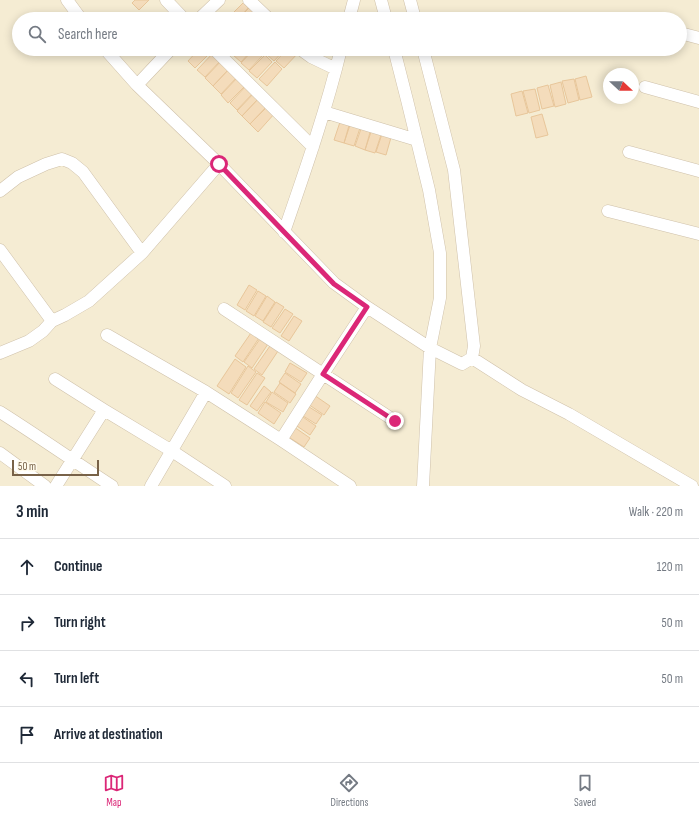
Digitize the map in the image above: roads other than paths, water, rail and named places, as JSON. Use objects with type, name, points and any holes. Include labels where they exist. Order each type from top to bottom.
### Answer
[{"type":"street","points":[[67,0],[76,12]]},
{"type":"street","points":[[166,0],[177,12]]},
{"type":"street","points":[[206,12],[219,0]]},
{"type":"street","points":[[249,0],[262,12]]},
{"type":"street","points":[[351,12],[354,0]]},
{"type":"street","points":[[381,0],[384,12]]},
{"type":"street","points":[[410,0],[413,12]]},
{"type":"street","points":[[687,35],[699,38]]},
{"type":"street","points":[[111,56],[137,85],[219,164],[334,284],[430,348],[448,358],[467,361],[569,414],[692,486]]},
{"type":"street","points":[[137,85],[164,56]]},
{"type":"street","points":[[221,56],[313,147]]},
{"type":"street","points":[[310,56],[336,69]]},
{"type":"street","points":[[284,232],[324,112],[339,56]]},
{"type":"street","points":[[396,56],[429,190],[440,253],[440,298],[430,348],[422,486]]},
{"type":"street","points":[[425,56],[454,170],[474,346],[467,361]]},
{"type":"street","points":[[645,87],[699,102]]},
{"type":"street","points":[[324,112],[417,140]]},
{"type":"street","points":[[629,152],[699,171]]},
{"type":"street","points":[[0,191],[18,177],[46,164],[62,159],[72,163],[83,172],[142,253]]},
{"type":"street","points":[[0,353],[29,341],[43,331],[52,321],[89,301],[142,253],[219,164]]},
{"type":"street","points":[[608,211],[699,234]]},
{"type":"street","points":[[0,250],[52,321]]},
{"type":"street","points":[[281,440],[367,307]]},
{"type":"street","points":[[224,309],[395,421]]},
{"type":"street","points":[[107,335],[206,392],[350,486]]},
{"type":"street","points":[[55,379],[172,451],[225,486]]},
{"type":"street","points":[[151,486],[206,392]]},
{"type":"street","points":[[56,486],[104,410]]},
{"type":"street","points":[[0,412],[112,486]]},
{"type":"street","points":[[0,453],[45,486]]}]
